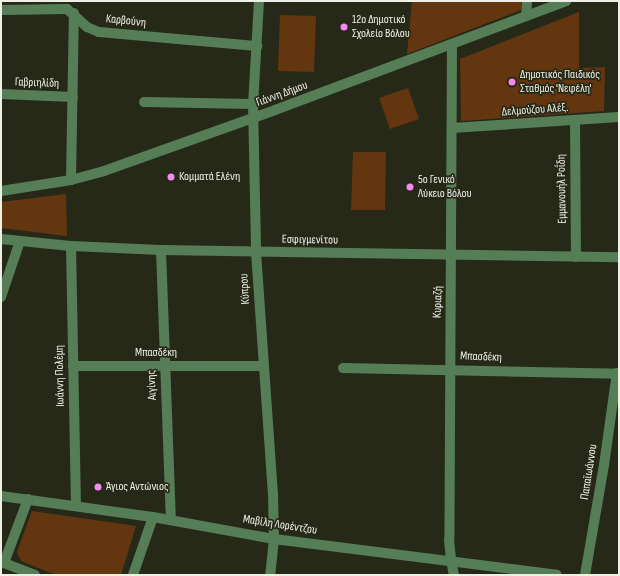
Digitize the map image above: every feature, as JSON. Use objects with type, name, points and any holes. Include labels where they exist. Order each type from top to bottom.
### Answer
[{"type":"street","name":"Κύπρου","points":[[259,1],[253,118],[256,252],[262,366],[273,493],[274,539],[270,575]]},
{"type":"street","points":[[526,16],[527,1]]},
{"type":"street","name":"Γιάννη Δήμου","points":[[1,191],[71,180],[104,171],[253,118],[566,1]]},
{"type":"street","name":"Καρβούνη","points":[[1,10],[67,9],[87,27],[105,33],[257,46]]},
{"type":"street","points":[[71,180],[74,14]]},
{"type":"street","name":"Κυριαζή","points":[[452,44],[452,255],[449,369],[451,560],[454,575]]},
{"type":"street","name":"Γαβριηλίδη","points":[[1,94],[72,97]]},
{"type":"street","points":[[144,102],[253,104]]},
{"type":"street","name":"Δελμούζου Αλέξ.","points":[[452,128],[619,117]]},
{"type":"street","name":"Εμμανουήλ Ροΐδη","points":[[575,120],[576,257]]},
{"type":"street","name":"Εσφιγμενίτου","points":[[1,239],[71,246],[161,250],[619,258]]},
{"type":"street","points":[[1,297],[20,241]]},
{"type":"street","name":"Ιωάννη Πολέμη","points":[[71,246],[76,505]]},
{"type":"street","name":"Αιγίνης","points":[[161,250],[171,520]]},
{"type":"street","name":"Μπασδέκη","points":[[73,366],[262,366]]},
{"type":"street","name":"Μπασδέκη","points":[[343,368],[449,369],[618,374]]},
{"type":"street","name":"Παπαϊωάννου","points":[[585,575],[618,374]]},
{"type":"street","name":"Μαβίλη Λορέντζου","points":[[1,496],[76,505],[153,517],[274,539],[451,560],[557,575]]},
{"type":"street","points":[[28,499],[4,563],[36,575]]},
{"type":"street","points":[[133,575],[153,517]]},
{"type":"shaded area","points":[[412,1],[522,1],[521,10],[407,54]]},
{"type":"shaded area","points":[[579,12],[579,68],[605,67],[604,111],[461,121],[460,59]]},
{"type":"shaded area","points":[[280,15],[316,16],[314,72],[278,71]]},
{"type":"shaded area","points":[[408,88],[419,119],[390,129],[379,98]]},
{"type":"shaded area","points":[[353,152],[386,152],[385,210],[351,210]]},
{"type":"shaded area","points":[[66,194],[67,236],[1,228],[1,202]]},
{"type":"shaded area","points":[[32,511],[136,526],[121,575],[56,575],[21,561],[17,552]]},
{"type":"place","name":"12ο Δημοτικό Σχολείο Βόλου","points":[[344,27]]},
{"type":"place","name":"Δημοτικός Παιδικός Σταθμός 'Νεφέλη'","points":[[512,82]]},
{"type":"place","name":"Κομματά Ελένη","points":[[171,177]]},
{"type":"place","name":"5ο Γενικό Λύκειο Βόλου","points":[[410,187]]},
{"type":"place","name":"Άγιος Αντώνιος","points":[[98,487]]}]
